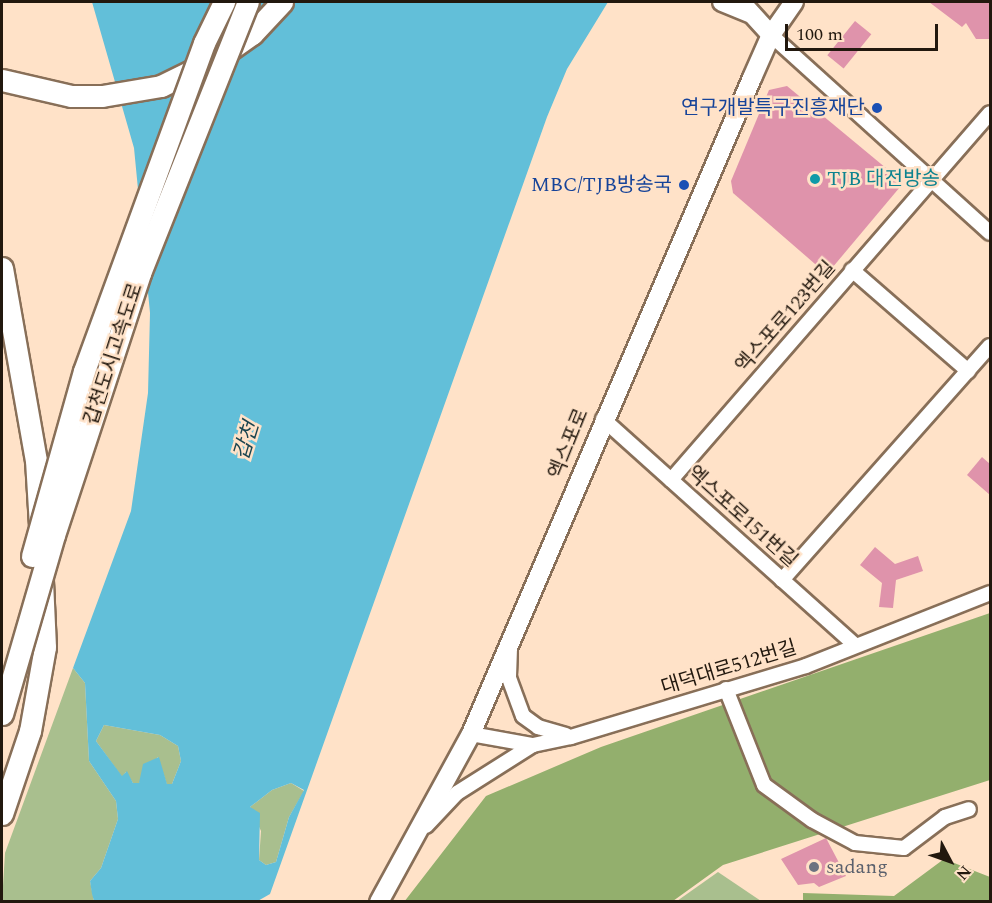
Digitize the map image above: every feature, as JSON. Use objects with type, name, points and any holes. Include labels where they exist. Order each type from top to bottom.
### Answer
[{"type":"highway","name":"갑천도시고속도로","points":[[2,665],[84,371],[196,66],[224,2]]},
{"type":"highway","name":"갑천도시고속도로","points":[[2,714],[54,535],[140,273],[248,2]]},
{"type":"highway","points":[[2,80],[71,96],[102,96],[161,86],[218,58],[252,34],[282,2]]},
{"type":"highway","points":[[2,268],[36,460],[45,647],[30,731],[2,814]]},
{"type":"main road","points":[[722,2],[745,7],[771,35]]},
{"type":"main road","name":"엑스포로","points":[[379,902],[471,734],[510,648],[603,419],[771,35],[794,2]]},
{"type":"street","points":[[771,35],[990,233]]},
{"type":"street","name":"엑스포로123번길","points":[[671,480],[990,113]]},
{"type":"street","points":[[852,270],[968,371]]},
{"type":"street","points":[[782,580],[990,346]]},
{"type":"street","name":"엑스포로151번길","points":[[603,419],[855,645]]},
{"type":"street","name":"대덕대로512번길","points":[[471,734],[533,745],[571,736],[806,666],[990,593]]},
{"type":"street","points":[[510,648],[509,678],[523,716],[538,727],[571,736]]},
{"type":"street","points":[[726,689],[764,785],[805,815],[855,843],[904,848],[945,817],[969,809]]},
{"type":"street","points":[[418,834],[457,793],[533,745]]},
{"type":"green space","points":[[990,613],[990,780],[723,865],[673,901],[404,902],[486,796],[601,747]]},
{"type":"green space","points":[[73,668],[85,683],[89,761],[116,801],[118,819],[101,868],[90,881],[94,901],[2,902],[5,853]]},
{"type":"green space","points":[[104,725],[160,735],[178,746],[181,761],[172,784],[167,785],[158,757],[139,783],[133,783],[126,772],[122,777],[96,741]]},
{"type":"green space","points":[[291,783],[304,791],[289,817],[276,862],[266,865],[259,860],[261,831],[250,807],[272,790]]},
{"type":"green space","points":[[944,859],[990,877],[990,901],[803,901],[803,893],[894,896]]},
{"type":"green space","points":[[718,872],[761,901],[677,901]]},
{"type":"water","name":"갑천","points":[[92,2],[608,2],[567,69],[547,117],[270,894],[256,902],[94,901],[92,894],[90,881],[101,868],[118,819],[116,801],[89,761],[85,683],[73,668],[131,511],[148,393],[150,313],[134,148]],"holes":[[[104,725],[160,735],[178,746],[181,761],[172,784],[167,784],[159,757],[143,764],[139,783],[133,783],[127,771],[122,776],[96,741]],[[291,783],[304,790],[289,817],[276,862],[266,865],[259,860],[260,813],[250,807],[272,790]]]},
{"type":"building","points":[[929,2],[990,2],[990,39],[976,39],[966,23],[962,27]]},
{"type":"building","points":[[855,21],[871,34],[844,68],[827,55]]},
{"type":"building","name":"TJB 대전방송","points":[[787,86],[898,178],[900,187],[832,268],[822,270],[733,193],[731,181],[769,90]]},
{"type":"building","points":[[982,457],[990,464],[990,495],[967,475]]},
{"type":"building","points":[[875,547],[895,564],[918,556],[923,571],[896,580],[893,608],[879,607],[882,583],[860,565]]},
{"type":"building","name":"sadang","points":[[826,838],[846,876],[819,887],[814,883],[798,885],[781,859]]},
{"type":"place","name":"연구개발특구진흥재단","points":[[877,108]]},
{"type":"place","name":"TJB 대전방송","points":[[815,179]]},
{"type":"place","name":"MBC/TJB방송국","points":[[684,185]]},
{"type":"place","name":"sadang","points":[[814,867]]}]
